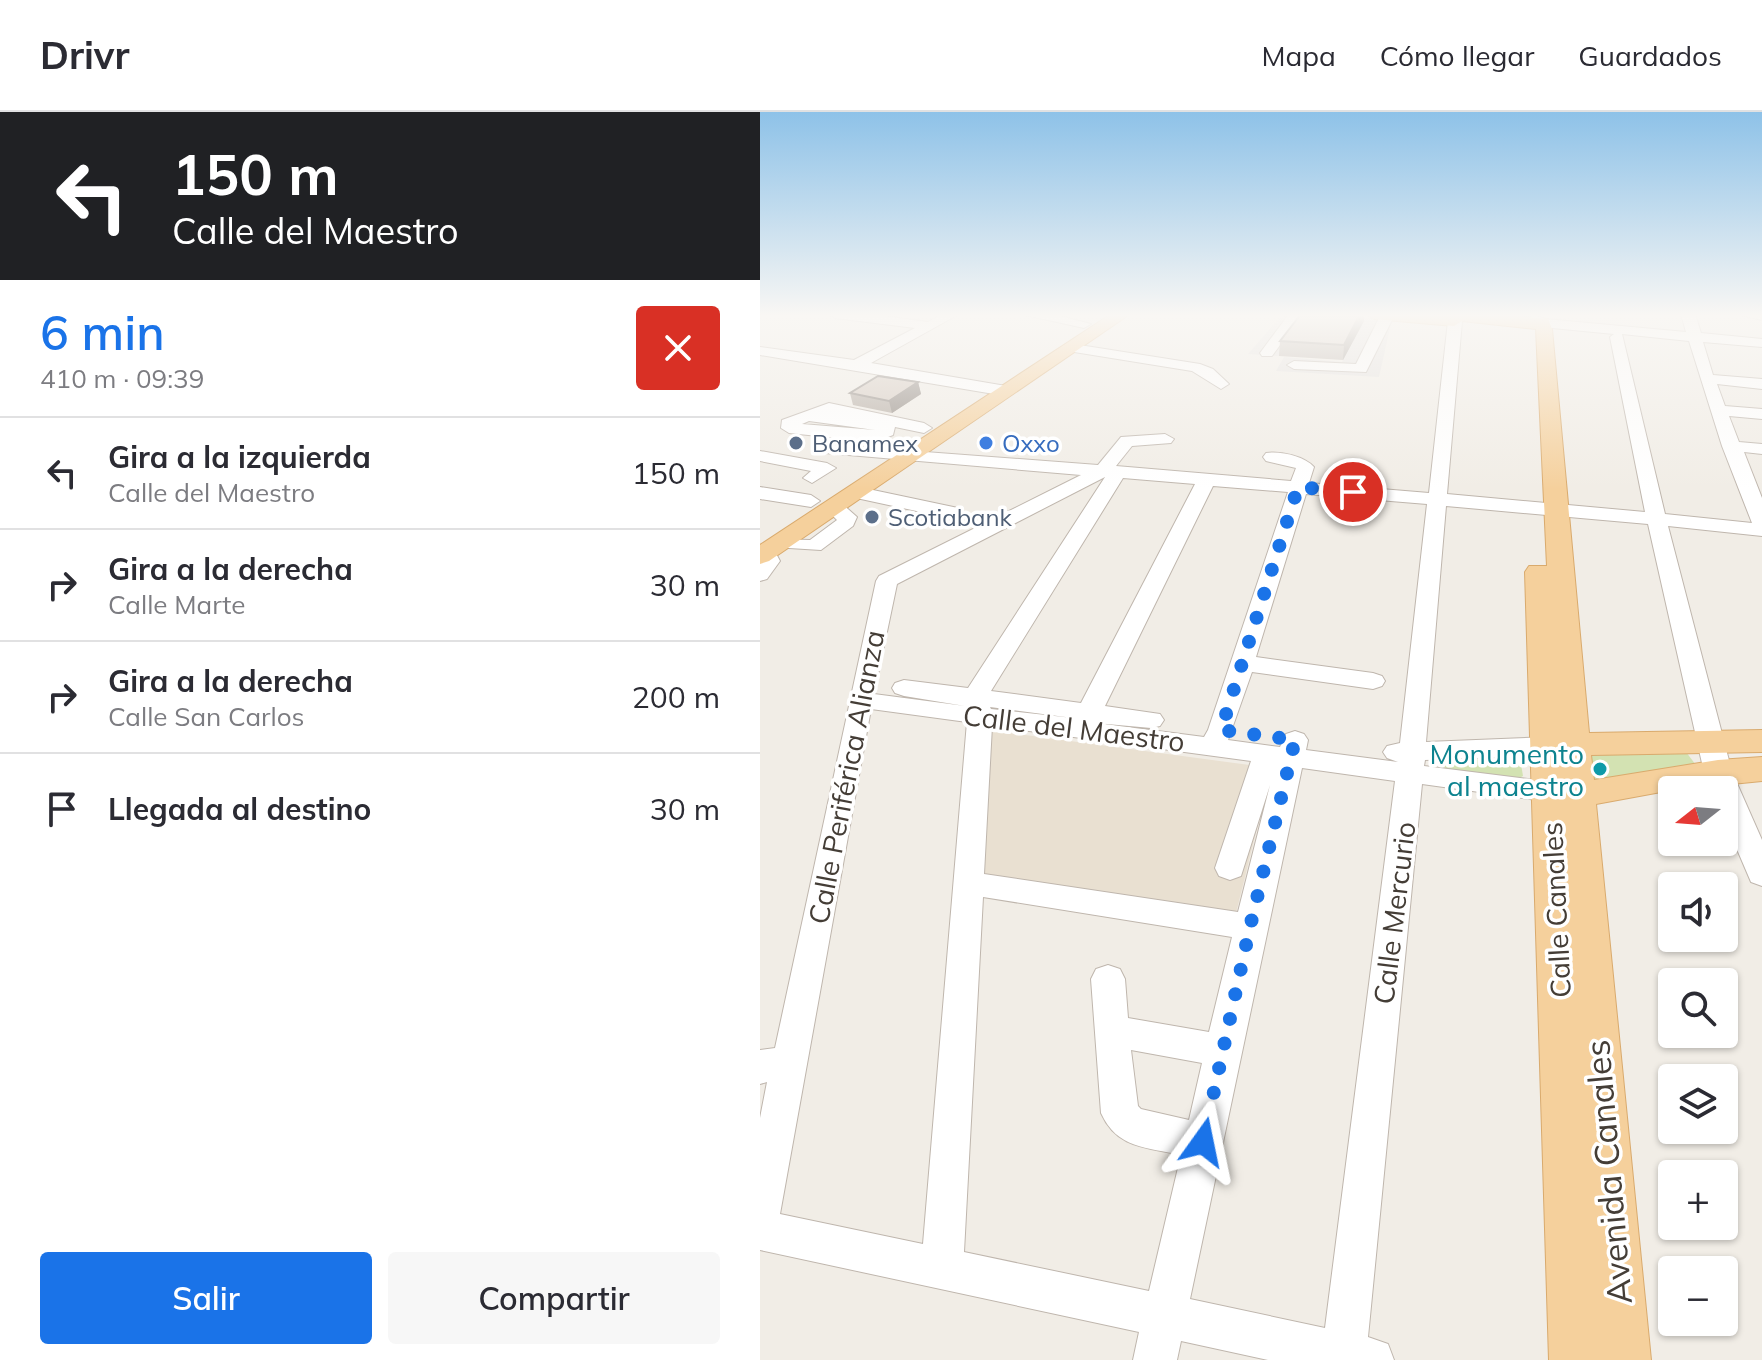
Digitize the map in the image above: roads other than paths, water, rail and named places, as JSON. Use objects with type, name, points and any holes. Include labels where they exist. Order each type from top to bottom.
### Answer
[{"type":"main road","points":[[767,546],[811,501],[847,488],[913,454],[1020,372]]},
{"type":"main road","points":[[767,546],[833,506],[847,488],[888,452],[924,428],[1028,372]]},
{"type":"main road","name":"Calle Canales","points":[[1537,372],[1565,793],[1577,1360]]},
{"type":"main road","name":"Calle del Maestro","points":[[1565,793],[1762,741]]},
{"type":"main road","name":"Calle del Maestro","points":[[1561,746],[1714,756],[1762,769]]},
{"type":"main road","name":"Avenida Canales","points":[[1565,793],[1623,1360]]},
{"type":"street","points":[[899,372],[997,389]]},
{"type":"street","points":[[1208,372],[1221,384]]},
{"type":"street","name":"Calle Mercurio","points":[[1353,1358],[1436,499],[1442,372]]},
{"type":"street","points":[[1625,372],[1656,518],[1714,756],[1762,874]]},
{"type":"street","points":[[1705,372],[1731,446],[1754,487],[1762,523]]},
{"type":"street","points":[[1707,379],[1762,384]]},
{"type":"street","points":[[805,416],[881,425],[887,427],[887,431],[876,437],[789,428],[788,424],[805,416],[829,408],[924,428]]},
{"type":"street","points":[[1718,410],[1762,414]]},
{"type":"street","points":[[942,1269],[977,706],[1127,441],[1165,439]]},
{"type":"street","points":[[1731,446],[1762,449]]},
{"type":"street","points":[[825,448],[1544,508],[1762,530]]},
{"type":"street","points":[[760,456],[827,468],[812,478]]},
{"type":"street","points":[[1216,738],[1305,467],[1272,457]]},
{"type":"street","points":[[760,470],[812,478],[958,514]]},
{"type":"street","name":"Calle Periférica Alianza","points":[[760,1213],[774,1064],[885,587],[890,578],[1111,471]]},
{"type":"street","points":[[1086,721],[1207,479]]},
{"type":"street","points":[[760,493],[811,501]]},
{"type":"street","points":[[760,575],[770,561],[767,546]]},
{"type":"street","points":[[1243,663],[1373,681]]},
{"type":"street","name":"Calle del Maestro","points":[[863,691],[1216,738],[1284,750],[1410,763],[1565,793]]},
{"type":"street","name":"Calle del Maestro","points":[[1410,763],[1561,746]]},
{"type":"street","points":[[1230,868],[1284,750]]},
{"type":"street","points":[[1155,1360],[1250,927],[1284,750]]},
{"type":"street","points":[[967,883],[1250,927]]},
{"type":"street","points":[[1108,979],[1120,1113],[1130,1125],[1203,1142]]},
{"type":"street","points":[[1111,1031],[1223,1051]]},
{"type":"street","points":[[760,1230],[1353,1358]]},
{"type":"place","name":"Banamex","points":[[796,443]]},
{"type":"place","name":"Oxxo","points":[[986,443]]},
{"type":"place","name":"Scotiabank","points":[[872,517]]},
{"type":"place","name":"Monumento al maestro","points":[[1600,769]]}]
